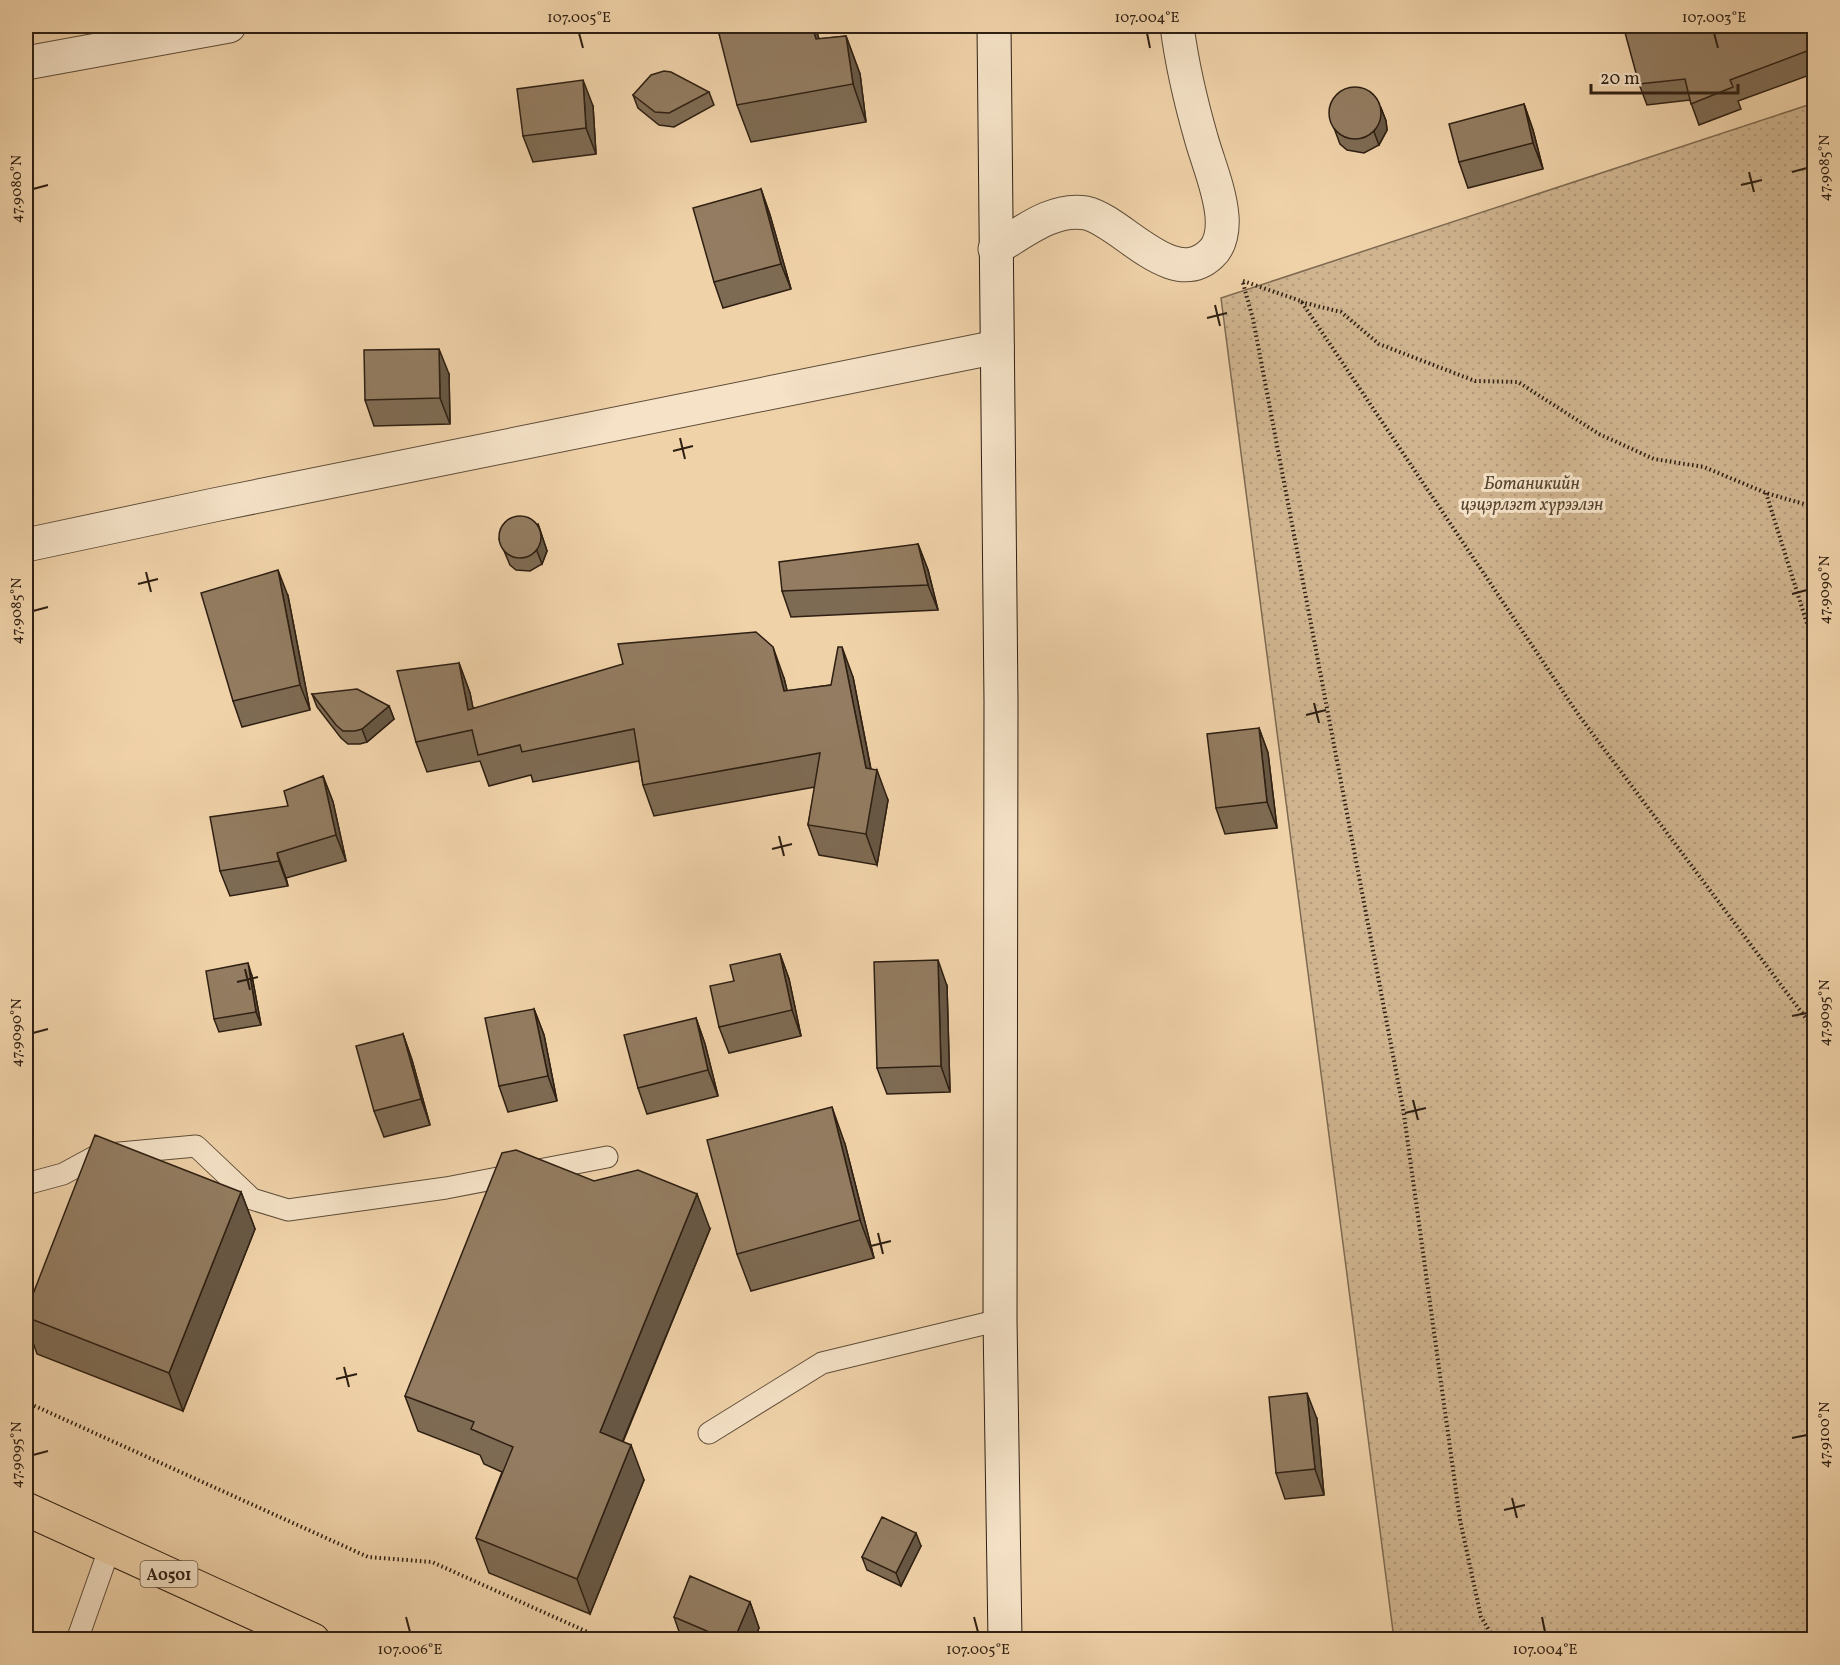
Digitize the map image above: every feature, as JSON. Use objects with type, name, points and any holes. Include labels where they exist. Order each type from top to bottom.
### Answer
[{"type":"highway","name":"A0501","points":[[26,1509],[313,1640]]},
{"type":"street","points":[[26,63],[229,26]]},
{"type":"street","points":[[994,26],[1001,700],[1000,1320],[1005,1640]]},
{"type":"street","points":[[995,249],[1043,221],[1069,212],[1087,214],[1104,221],[1140,246],[1173,262],[1190,264],[1205,259],[1215,250],[1221,237],[1222,217],[1219,198],[1194,113],[1185,27]]},
{"type":"street","points":[[26,545],[261,495],[997,347]]},
{"type":"lane","points":[[26,1184],[63,1174],[98,1155],[196,1146],[252,1199],[288,1210],[446,1188],[607,1157]]},
{"type":"lane","points":[[709,1433],[822,1363],[1000,1320]]},
{"type":"lane","points":[[77,1640],[110,1547]]},
{"type":"path","points":[[1215,250],[1242,280],[1253,319],[1403,1108],[1460,1520],[1481,1617],[1495,1640]]},
{"type":"path","points":[[1242,280],[1300,301],[1341,312],[1379,344],[1465,378],[1475,381],[1518,382],[1599,434],[1654,459],[1704,467],[1766,494],[1815,507]]},
{"type":"path","points":[[1300,301],[1580,717],[1815,1029]]},
{"type":"path","points":[[1766,494],[1815,646]]},
{"type":"path","points":[[26,1402],[368,1557],[432,1562],[592,1634],[597,1640]]},
{"type":"green space","name":"Ботаникийн цэцэрлэгт хүрээлэн","points":[[1814,103],[1814,1639],[1394,1639],[1221,298]]},
{"type":"building","points":[[717,26],[812,26],[816,39],[846,36],[853,84],[737,105]]},
{"type":"building","points":[[1650,26],[1815,26],[1815,48],[1730,80],[1733,87],[1691,104],[1685,79],[1639,84],[1624,29]]},
{"type":"building","points":[[664,71],[671,72],[709,92],[669,113],[655,112],[633,95],[651,75]]},
{"type":"building","points":[[583,80],[586,128],[523,136],[517,89]]},
{"type":"building","points":[[1355,87],[1365,89],[1373,95],[1379,103],[1381,113],[1379,123],[1373,131],[1365,137],[1355,139],[1345,137],[1337,131],[1331,123],[1329,113],[1331,103],[1337,95],[1345,89]]},
{"type":"building","points":[[1524,104],[1533,143],[1459,162],[1449,124]]},
{"type":"building","points":[[761,189],[781,264],[714,282],[693,208]]},
{"type":"building","points":[[439,349],[440,398],[365,400],[364,350]]},
{"type":"building","points":[[520,516],[535,522],[541,537],[535,552],[520,558],[505,552],[499,537],[505,522]]},
{"type":"building","points":[[918,544],[928,585],[782,591],[779,562]]},
{"type":"building","points":[[278,570],[300,685],[233,701],[201,593]]},
{"type":"building","points":[[756,632],[773,647],[784,691],[831,685],[838,647],[842,647],[866,768],[877,770],[866,834],[808,825],[820,753],[643,785],[634,729],[522,752],[520,745],[478,755],[472,730],[416,742],[397,671],[459,663],[468,710],[623,664],[618,644]]},
{"type":"building","points":[[357,689],[389,706],[362,729],[355,731],[343,731],[336,725],[312,694]]},
{"type":"building","points":[[1259,728],[1267,802],[1216,808],[1207,734]]},
{"type":"building","points":[[323,776],[336,835],[277,853],[279,861],[220,871],[210,817],[288,806],[284,791]]},
{"type":"building","points":[[780,954],[792,1010],[719,1027],[710,986],[734,981],[730,965]]},
{"type":"building","points":[[938,960],[941,1066],[877,1068],[874,962]]},
{"type":"building","points":[[248,963],[256,1012],[214,1019],[206,971]]},
{"type":"building","points":[[534,1009],[548,1076],[499,1086],[485,1018]]},
{"type":"building","points":[[696,1018],[708,1070],[638,1088],[624,1035]]},
{"type":"building","points":[[403,1034],[421,1099],[374,1111],[356,1046]]},
{"type":"building","points":[[832,1107],[860,1220],[737,1254],[707,1140]]},
{"type":"building","points":[[95,1135],[241,1192],[169,1373],[26,1317]]},
{"type":"building","points":[[516,1150],[594,1181],[638,1170],[697,1194],[600,1432],[631,1445],[577,1579],[476,1538],[513,1447],[471,1429],[474,1422],[405,1396],[502,1153]]},
{"type":"building","points":[[1307,1393],[1315,1469],[1276,1473],[1269,1397]]},
{"type":"building","points":[[882,1517],[916,1533],[896,1573],[862,1557]]},
{"type":"building","points":[[690,1576],[750,1602],[734,1640],[728,1640],[674,1617]]}]
